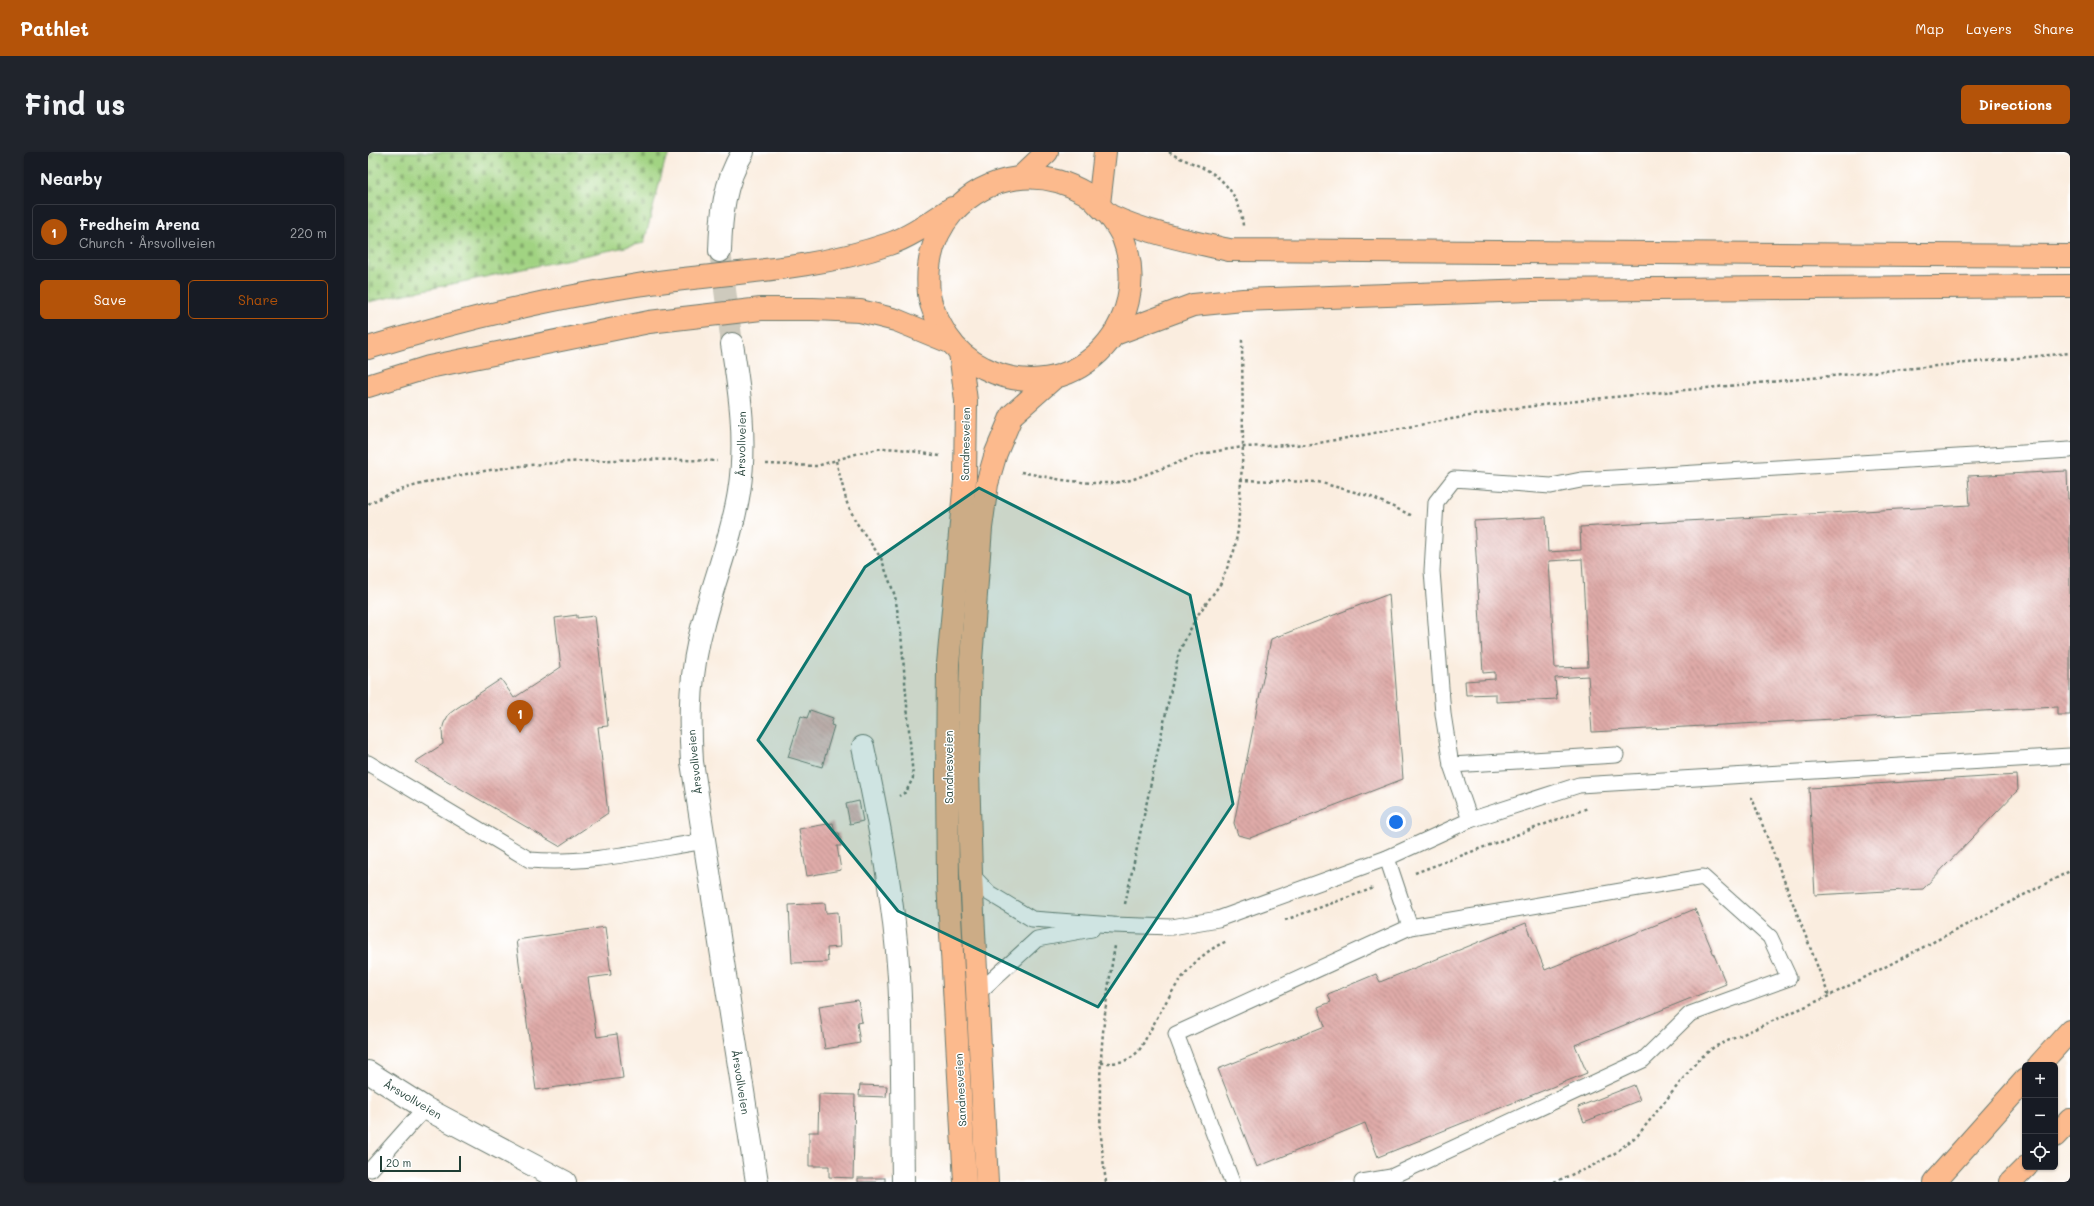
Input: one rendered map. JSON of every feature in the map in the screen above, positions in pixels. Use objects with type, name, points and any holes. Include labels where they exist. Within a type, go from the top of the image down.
[{"type":"main road","points":[[1021,177],[1047,152]]},
{"type":"main road","points":[[1104,209],[1105,152]]},
{"type":"main road","points":[[368,348],[506,311],[637,285],[850,256],[890,244],[910,234],[985,187],[1004,180],[1021,177],[1041,178],[1061,182],[1086,193],[1104,209],[1123,237],[1130,261],[1131,280],[1126,311],[1115,334],[1103,349],[1089,361],[1073,371],[1055,377],[1034,380],[1014,379],[994,374],[976,365],[956,348],[937,321],[929,296],[928,270],[937,238],[946,221],[964,201]]},
{"type":"main road","points":[[1104,209],[1168,236],[1229,250],[2070,256]]},
{"type":"main road","points":[[1115,334],[1194,305],[1251,300],[1530,290],[2070,286]]},
{"type":"main road","points":[[368,386],[429,367],[642,324],[761,309],[813,309],[860,312],[896,320],[956,348]]},
{"type":"main road","name":"Sandnesveien","points":[[956,348],[966,401],[965,480],[948,664],[948,882],[965,1182]]},
{"type":"main road","name":"Sandnesveien","points":[[987,1182],[970,874],[968,770],[971,660],[981,528],[987,484],[996,453],[1012,415],[1055,377]]},
{"type":"main road","points":[[2042,1062],[2070,1031]]},
{"type":"main road","points":[[1934,1182],[2022,1083]]},
{"type":"main road","points":[[2057,1134],[2070,1120]]},
{"type":"main road","points":[[2012,1182],[2023,1170]]},
{"type":"street","points":[[720,251],[722,209],[728,183],[743,152]]},
{"type":"street","name":"Årsvollveien","points":[[732,344],[740,394],[743,462],[739,493],[728,540],[702,624],[690,695],[692,762],[757,1182]]},
{"type":"street","points":[[863,747],[879,819],[898,961],[903,1182]]},
{"type":"street","name":"Årsvollveien","points":[[368,1072],[425,1108],[565,1182]]},
{"type":"lane","points":[[1470,820],[1451,765],[1443,714],[1432,571],[1436,502],[1454,479],[1551,486],[1581,480],[2070,450]]},
{"type":"lane","points":[[1451,765],[1616,755]]},
{"type":"lane","points":[[970,874],[989,893],[1032,919],[1113,925],[1172,927],[1203,923],[1251,907],[1386,858],[1470,820],[1579,785],[2070,756]]},
{"type":"lane","points":[[368,763],[530,860],[552,862],[586,860],[705,840]]},
{"type":"lane","points":[[1386,858],[1410,927]]},
{"type":"lane","points":[[1232,1182],[1176,1034],[1410,927],[1703,877],[1770,937],[1789,978],[1690,1014],[1643,1060],[1391,1177],[1362,1182]]},
{"type":"lane","points":[[977,994],[1037,939],[1113,925]]},
{"type":"lane","points":[[371,1169],[425,1108]]},
{"type":"path","points":[[1169,152],[1205,168],[1228,186],[1242,214],[1242,226]]},
{"type":"path","points":[[1125,906],[1174,669],[1179,652],[1188,632],[1221,583],[1229,568],[1234,551],[1238,530],[1243,446],[1242,339]]},
{"type":"path","points":[[1021,472],[1062,480],[1091,483],[1113,483],[1149,475],[1198,455],[1243,446],[1313,444],[1446,419],[1603,398],[2070,353]]},
{"type":"path","points":[[368,504],[391,493],[419,484],[506,468],[555,463],[644,458],[816,466],[859,453],[883,448],[900,449],[946,458]]},
{"type":"path","points":[[836,461],[847,503],[856,522],[881,558],[895,596],[900,633],[913,778]]},
{"type":"path","points":[[1240,480],[1318,482],[1369,496],[1413,515],[1413,523]]},
{"type":"path","points":[[1554,1182],[1590,1167],[1615,1152],[1638,1135],[1698,1060],[1714,1047],[1828,996],[2070,871]]},
{"type":"path","points":[[1106,1182],[1100,1118],[1101,1048],[1105,1002],[1115,946]]},
{"type":"highlighted area","points":[[979,488],[1190,595],[1233,804],[1098,1007],[898,911],[758,740],[865,567]]},
{"type":"green space","points":[[368,152],[672,152],[665,161],[644,243],[368,302]]},
{"type":"building","points":[[2067,471],[2068,499],[2070,499],[2070,715],[2057,715],[2057,707],[1592,732],[1588,676],[1555,678],[1557,699],[1496,702],[1496,694],[1466,695],[1465,681],[1495,679],[1495,672],[1483,673],[1474,521],[1546,517],[1548,552],[1581,550],[1580,527],[1970,505],[1968,476]],"holes":[[[1582,559],[1588,667],[1555,668],[1549,561]]]},
{"type":"building","points":[[1389,594],[1403,779],[1250,838],[1238,835],[1234,823],[1271,639]]},
{"type":"building","points":[[577,615],[577,618],[595,616],[608,726],[598,727],[608,813],[559,846],[415,762],[443,744],[442,730],[449,714],[501,679],[514,698],[561,667],[555,618]]},
{"type":"building","points":[[810,710],[833,718],[831,725],[834,726],[822,767],[788,757],[801,716],[807,718]]},
{"type":"building","points":[[2017,775],[2018,790],[1923,889],[1815,895],[1809,788]]},
{"type":"building","points":[[859,801],[863,821],[850,824],[846,804]]},
{"type":"building","points":[[833,823],[835,833],[839,833],[841,846],[837,846],[841,870],[807,876],[799,829]]},
{"type":"building","points":[[825,903],[826,913],[838,912],[840,947],[827,948],[828,962],[792,963],[789,905]]},
{"type":"building","points":[[1695,909],[1726,984],[1575,1045],[1587,1073],[1378,1157],[1365,1123],[1257,1167],[1218,1069],[1325,1026],[1318,1007],[1331,1002],[1328,994],[1376,974],[1380,982],[1526,923],[1545,970]]},
{"type":"building","points":[[605,927],[611,975],[588,978],[597,1037],[617,1034],[623,1078],[536,1090],[516,940]]},
{"type":"building","points":[[858,1000],[862,1022],[857,1023],[860,1043],[825,1049],[819,1006]]},
{"type":"building","points":[[860,1085],[887,1086],[886,1097],[859,1096]]},
{"type":"building","points":[[1634,1085],[1640,1100],[1584,1122],[1578,1107]]},
{"type":"building","points":[[819,1094],[855,1095],[853,1178],[829,1177],[829,1166],[809,1166],[809,1132],[818,1132]]},
{"type":"building","points":[[858,1178],[885,1178],[885,1182],[858,1182]]},
{"type":"tunnel","points":[[720,251],[732,344]]},
{"type":"place","name":"Fredheim Arena","points":[[520,733]]}]
